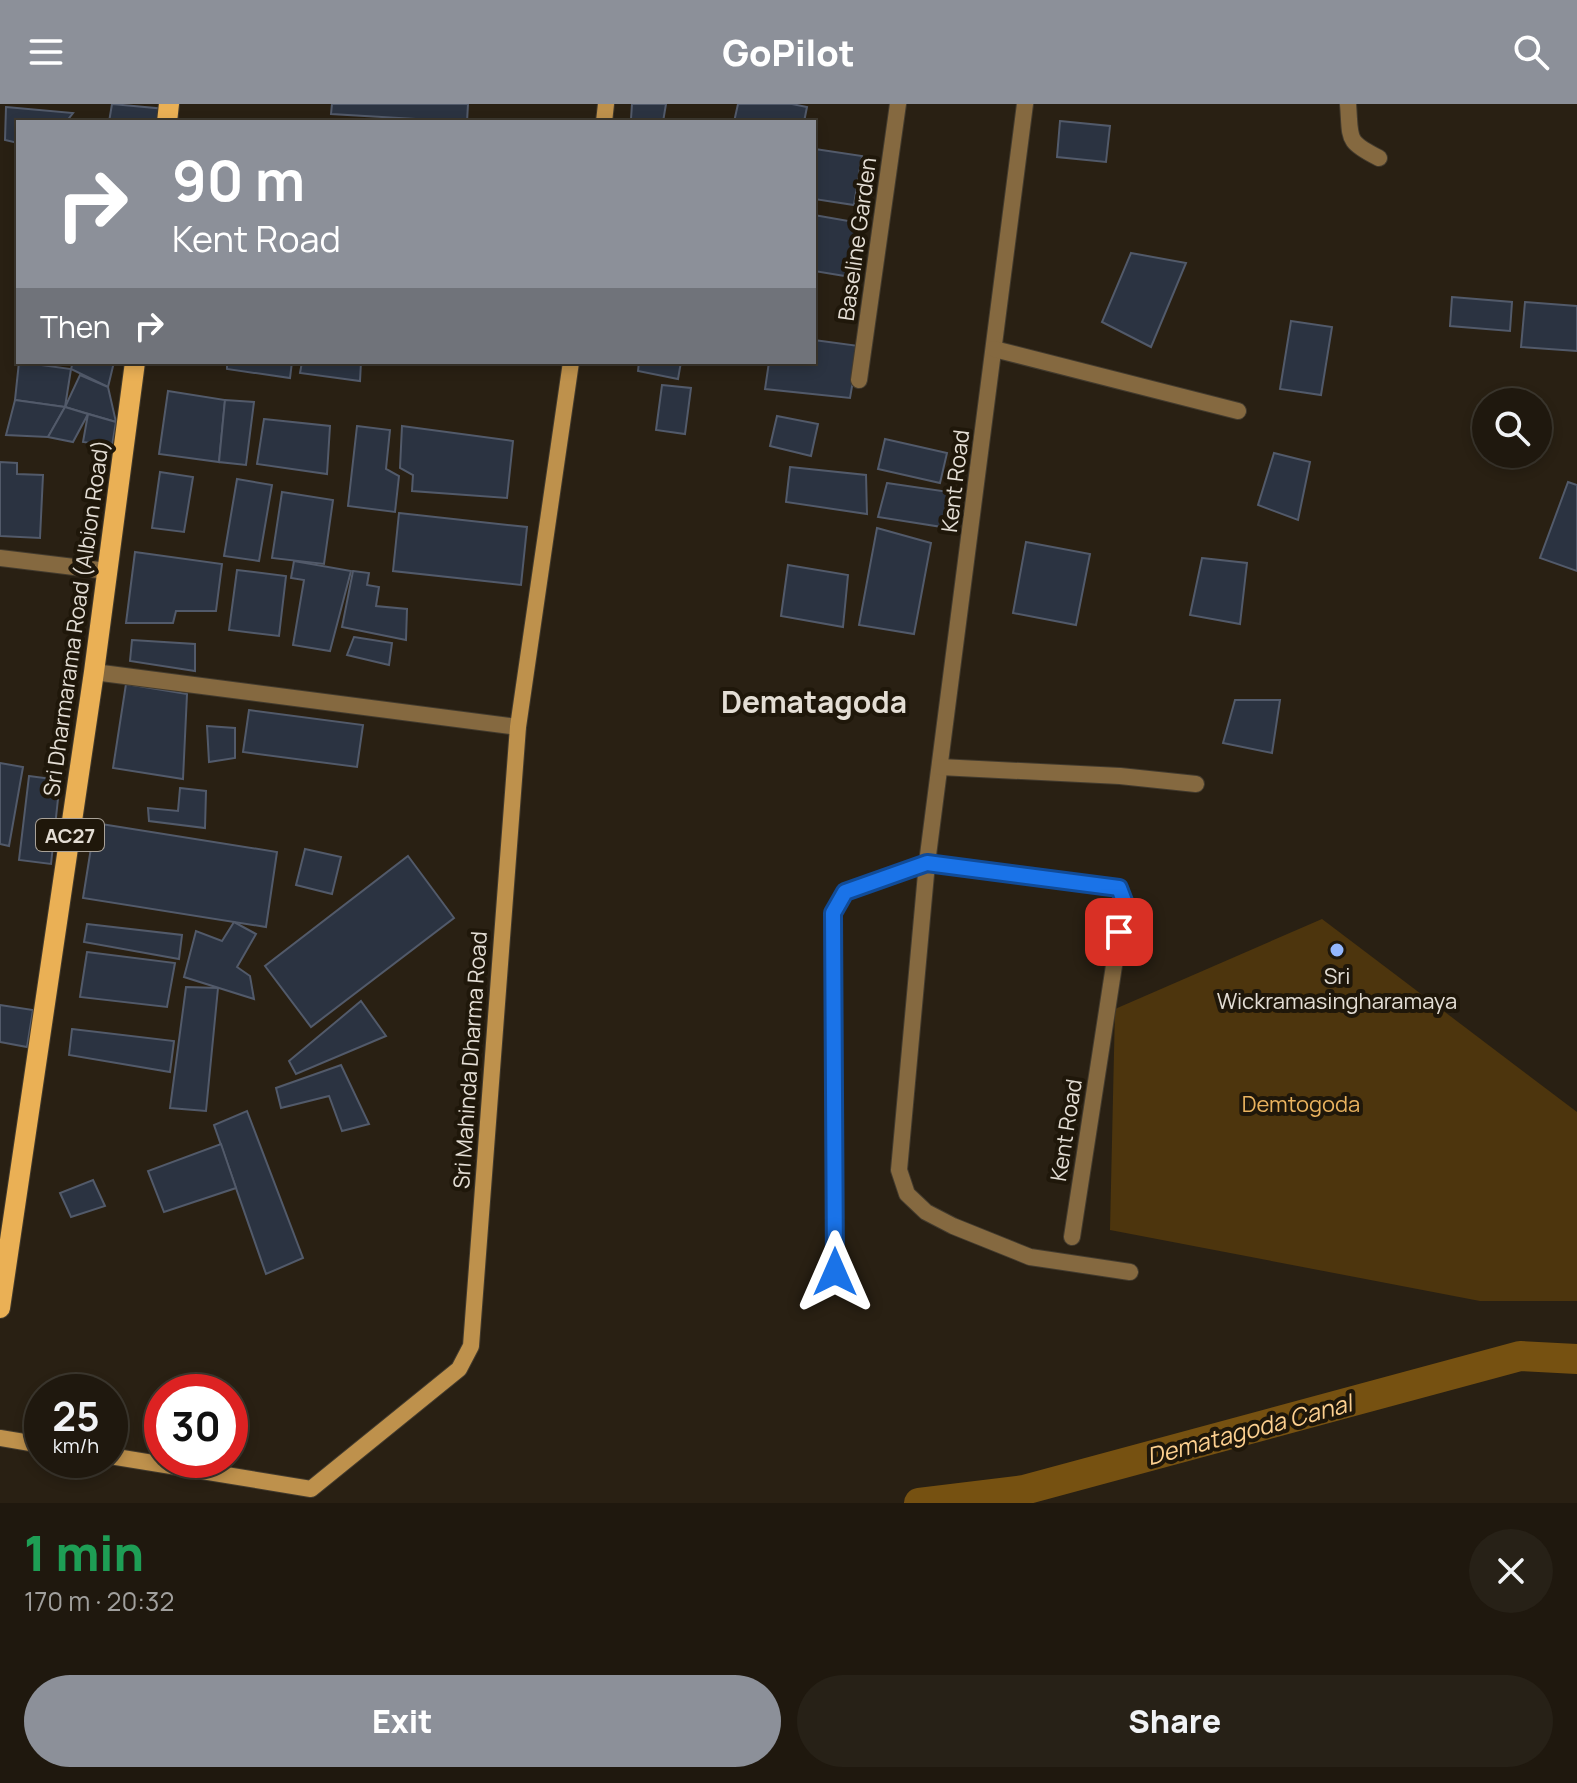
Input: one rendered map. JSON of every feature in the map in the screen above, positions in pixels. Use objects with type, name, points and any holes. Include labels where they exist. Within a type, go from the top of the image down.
[{"type":"main road","name":"Sri Dharmarama Road (Albion Road)","points":[[0,1308],[94,672],[135,364]]},
{"type":"street","name":"Baseline Garden","points":[[859,380],[898,104]]},
{"type":"street","name":"Kent Road","points":[[927,863],[1025,104]]},
{"type":"street","points":[[1348,104],[1351,140],[1356,147],[1379,158]]},
{"type":"street","points":[[994,349],[1238,411]]},
{"type":"street","name":"Sri Mahinda Dharma Road","points":[[128,1460],[310,1496],[459,1369],[471,1346],[518,727],[571,364]]},
{"type":"street","points":[[0,558],[107,571]]},
{"type":"street","points":[[94,672],[518,727]]},
{"type":"street","points":[[940,767],[1120,776],[1196,784]]},
{"type":"street","name":"Kent Road","points":[[835,1272],[833,913],[845,892],[927,863],[1119,888],[1124,901],[1072,1237]]},
{"type":"street","points":[[927,863],[899,1170],[907,1194],[926,1212],[953,1226],[1030,1257],[1130,1272]]},
{"type":"street","points":[[0,1438],[24,1442]]},
{"type":"green space","name":"Demtogoda","points":[[1322,919],[1577,1112],[1577,1301],[1480,1301],[1110,1230],[1115,1009]]},
{"type":"building","points":[[112,104],[166,109],[164,120],[109,120]]},
{"type":"building","points":[[332,104],[468,104],[467,120],[331,114]]},
{"type":"building","points":[[632,104],[666,104],[663,120],[631,119]]},
{"type":"building","points":[[738,104],[807,107],[804,120],[734,120]]},
{"type":"building","points":[[6,107],[73,113],[68,120],[16,120],[16,143],[5,140]]},
{"type":"building","points":[[1060,121],[1110,126],[1106,162],[1057,157]]},
{"type":"building","points":[[816,149],[862,156],[854,205],[816,199]]},
{"type":"building","points":[[816,215],[860,223],[851,277],[816,271]]},
{"type":"building","points":[[1131,253],[1186,263],[1151,347],[1102,322]]},
{"type":"building","points":[[1452,297],[1512,302],[1510,331],[1450,326]]},
{"type":"building","points":[[1525,302],[1577,306],[1577,351],[1521,347]]},
{"type":"building","points":[[1291,321],[1332,327],[1321,395],[1280,389]]},
{"type":"building","points":[[816,340],[859,346],[850,398],[765,389],[769,364],[816,364]]},
{"type":"building","points":[[19,364],[71,369],[65,407],[15,400]]},
{"type":"building","points":[[72,364],[114,364],[108,387],[71,369]]},
{"type":"building","points":[[227,364],[292,364],[290,378],[227,369]]},
{"type":"building","points":[[302,364],[361,364],[360,381],[300,373]]},
{"type":"building","points":[[639,364],[681,364],[678,379],[638,371]]},
{"type":"building","points":[[80,375],[108,387],[116,422],[65,407]]},
{"type":"building","points":[[662,385],[691,388],[685,434],[656,430]]},
{"type":"building","points":[[168,391],[225,400],[219,462],[159,454]]},
{"type":"building","points":[[15,400],[65,407],[48,437],[6,435]]},
{"type":"building","points":[[225,400],[254,402],[246,465],[219,462]]},
{"type":"building","points":[[65,407],[88,414],[73,442],[48,437]]},
{"type":"building","points":[[88,414],[116,422],[112,446],[83,442]]},
{"type":"building","points":[[777,416],[818,424],[811,456],[770,446]]},
{"type":"building","points":[[264,419],[330,426],[327,474],[257,464]]},
{"type":"building","points":[[357,426],[390,430],[386,469],[399,476],[395,512],[348,506]]},
{"type":"building","points":[[402,426],[513,441],[507,498],[412,491],[413,475],[400,468]]},
{"type":"building","points":[[885,439],[947,453],[940,483],[878,469]]},
{"type":"building","points":[[1274,453],[1310,462],[1298,520],[1258,505]]},
{"type":"building","points":[[0,462],[17,463],[17,474],[43,475],[40,538],[0,536]]},
{"type":"building","points":[[790,467],[866,475],[867,514],[786,502]]},
{"type":"building","points":[[160,472],[193,477],[184,532],[152,528]]},
{"type":"building","points":[[237,479],[272,485],[259,561],[224,556]]},
{"type":"building","points":[[1568,482],[1577,485],[1577,571],[1540,558]]},
{"type":"building","points":[[887,483],[949,492],[942,527],[878,517]]},
{"type":"building","points":[[282,492],[333,500],[324,564],[272,558]]},
{"type":"building","points":[[399,513],[527,527],[521,585],[393,571]]},
{"type":"building","points":[[877,528],[931,543],[914,634],[859,625]]},
{"type":"building","points":[[1026,542],[1090,554],[1076,625],[1013,613]]},
{"type":"building","points":[[135,552],[222,564],[216,611],[176,611],[173,623],[126,623]]},
{"type":"building","points":[[1202,558],[1247,563],[1240,624],[1190,615]]},
{"type":"building","points":[[294,561],[351,571],[330,651],[293,645],[304,580],[291,578]]},
{"type":"building","points":[[788,565],[848,575],[843,627],[781,616]]},
{"type":"building","points":[[237,570],[286,576],[279,636],[229,630]]},
{"type":"building","points":[[353,571],[369,573],[367,585],[379,587],[376,606],[407,609],[406,640],[342,627]]},
{"type":"building","points":[[354,637],[392,643],[389,665],[347,655]]},
{"type":"building","points":[[132,640],[195,644],[195,671],[130,661]]},
{"type":"building","points":[[126,684],[187,694],[183,779],[113,768]]},
{"type":"building","points":[[1235,700],[1280,700],[1272,753],[1223,743]]},
{"type":"building","points":[[249,710],[363,725],[357,767],[243,752]]},
{"type":"building","points":[[207,726],[235,728],[235,758],[209,762]]},
{"type":"building","points":[[0,763],[23,767],[9,846],[0,844]]},
{"type":"building","points":[[29,776],[60,780],[51,864],[19,860]]},
{"type":"building","points":[[180,788],[206,791],[205,828],[149,821],[148,808],[178,811]]},
{"type":"building","points":[[95,823],[277,852],[266,927],[83,898]]},
{"type":"building","points":[[305,849],[341,857],[332,894],[296,885]]},
{"type":"building","points":[[408,856],[454,918],[311,1027],[265,966]]},
{"type":"building","points":[[234,922],[256,934],[237,967],[250,976],[254,999],[184,977],[196,931],[222,941]]},
{"type":"building","points":[[87,924],[182,935],[179,959],[84,942]]},
{"type":"building","points":[[87,952],[175,963],[167,1007],[80,997]]},
{"type":"building","points":[[186,987],[218,988],[206,1111],[170,1108]]},
{"type":"building","points":[[361,1001],[386,1036],[296,1074],[289,1061]]},
{"type":"building","points":[[0,1005],[33,1010],[27,1047],[0,1042]]},
{"type":"building","points":[[72,1029],[174,1041],[170,1072],[69,1055]]},
{"type":"building","points":[[341,1065],[369,1124],[342,1131],[329,1096],[281,1108],[276,1088]]},
{"type":"building","points":[[247,1111],[303,1258],[266,1274],[214,1125]]},
{"type":"building","points":[[221,1144],[236,1188],[164,1212],[148,1171]]},
{"type":"building","points":[[93,1180],[105,1206],[71,1217],[60,1193]]},
{"type":"waterway","name":"Dematagoda Canal","points":[[919,1503],[1024,1490],[1520,1356],[1577,1359]]},
{"type":"place","name":"Sri Wickramasingharamaya","points":[[1337,950]]},
{"type":"district","name":"Dematagoda","points":[[814,701]]},
{"type":"route","points":[[835,1272],[833,913],[845,892],[927,863],[1119,888],[1124,901],[1119,932]]}]
